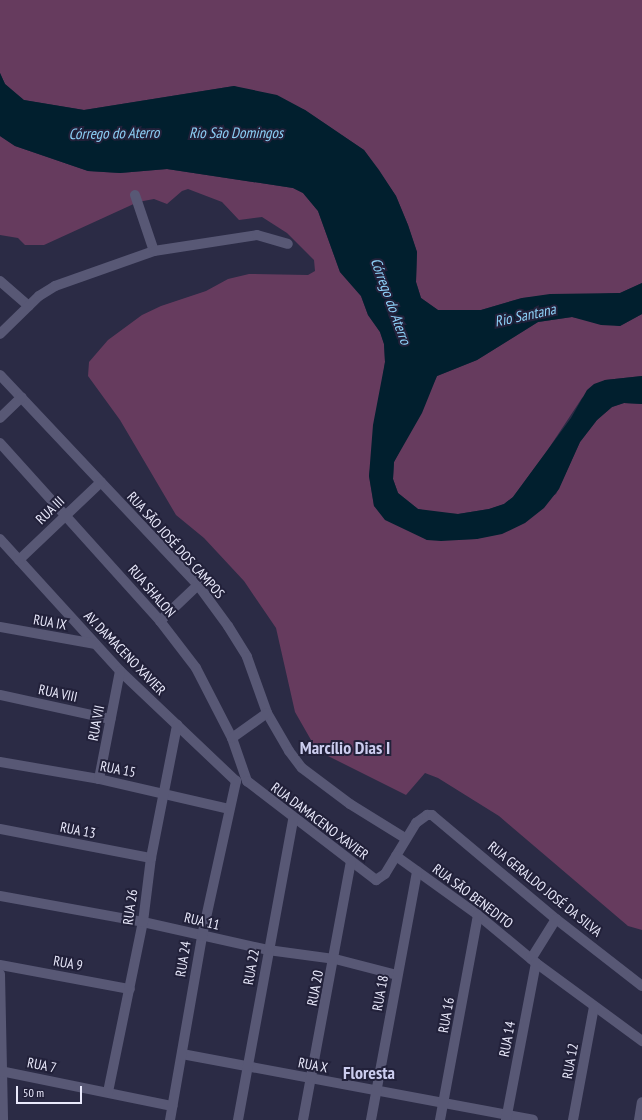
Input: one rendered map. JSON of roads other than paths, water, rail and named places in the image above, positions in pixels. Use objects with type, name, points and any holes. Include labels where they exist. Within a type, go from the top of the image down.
[{"type":"street","points":[[134,195],[154,250]]},
{"type":"street","points":[[0,334],[29,306],[55,286],[154,250],[257,235],[288,244]]},
{"type":"street","points":[[0,281],[29,306]]},
{"type":"street","name":"RUA SÃO JOSÉ DOS CAMPOS","points":[[0,375],[198,585],[228,626],[247,657],[267,713],[289,751],[302,768],[350,804],[405,838]]},
{"type":"street","points":[[0,418],[22,397]]},
{"type":"street","name":"RUA SHALON","points":[[0,443],[66,514],[160,621],[196,668],[232,738],[247,781]]},
{"type":"street","name":"RUA III","points":[[20,560],[66,514],[101,482]]},
{"type":"street","name":"AV. DAMACENO XAVIER","points":[[0,539],[120,671],[236,781]]},
{"type":"street","points":[[160,621],[198,585]]},
{"type":"street","name":"RUA IX","points":[[0,627],[95,644]]},
{"type":"street","name":"RUA VII","points":[[99,780],[120,671]]},
{"type":"street","name":"RUA VIII","points":[[0,695],[110,719]]},
{"type":"street","points":[[232,738],[267,713]]},
{"type":"street","name":"RUA 26","points":[[108,1092],[143,922],[151,858],[177,725]]},
{"type":"street","name":"RUA 15","points":[[0,762],[164,793],[229,809]]},
{"type":"street","points":[[236,781],[247,781]]},
{"type":"street","name":"RUA 24","points":[[170,1120],[202,936],[236,781]]},
{"type":"street","name":"RUA DAMACENO XAVIER","points":[[247,781],[293,819],[371,878],[378,879],[396,856]]},
{"type":"street","name":"RUA GERALDO JOSÉ DA SILVA","points":[[405,838],[416,823],[430,815],[556,919],[642,986]]},
{"type":"street","name":"RUA 22","points":[[238,1120],[293,819]]},
{"type":"street","name":"RUA 13","points":[[0,829],[151,858]]},
{"type":"street","points":[[396,856],[405,838]]},
{"type":"street","name":"RUA SÃO BENEDITO","points":[[396,856],[478,915],[534,961],[594,1007],[642,1041]]},
{"type":"street","name":"RUA 20","points":[[304,1120],[335,959],[351,862]]},
{"type":"street","name":"RUA 18","points":[[371,1120],[417,871]]},
{"type":"street","name":"RUA 11","points":[[0,896],[143,922],[268,950],[335,959],[397,975]]},
{"type":"street","name":"RUA 16","points":[[440,1120],[478,915]]},
{"type":"street","points":[[534,961],[556,919]]},
{"type":"street","name":"RUA 14","points":[[507,1117],[534,961]]},
{"type":"street","name":"RUA 9","points":[[0,965],[130,989]]},
{"type":"street","points":[[0,974],[3,1120]]},
{"type":"street","name":"RUA 12","points":[[573,1120],[594,1007]]},
{"type":"street","name":"RUA X","points":[[182,1054],[248,1066],[311,1080],[444,1101],[507,1117],[533,1120]]},
{"type":"street","name":"RUA 7","points":[[1,1071],[172,1106]]},
{"type":"street","points":[[639,1120],[642,1102]]},
{"type":"water","name":"Rio São Domingos","points":[[0,73],[5,84],[24,100],[84,110],[234,86],[277,95],[305,110],[364,150],[379,170],[396,196],[417,252],[416,282],[421,298],[438,310],[481,310],[522,298],[550,294],[620,293],[642,283],[642,314],[620,326],[601,325],[572,317],[538,322],[477,360],[437,376],[422,413],[394,462],[393,479],[398,493],[418,509],[458,514],[489,509],[504,504],[513,497],[571,418],[587,390],[594,384],[605,380],[642,376],[642,404],[624,403],[612,407],[597,420],[580,442],[559,489],[544,508],[525,523],[502,534],[477,539],[441,541],[427,540],[385,520],[374,506],[369,476],[373,425],[385,362],[384,344],[380,332],[368,315],[361,296],[340,272],[318,211],[303,193],[293,188],[167,169],[120,173],[88,171],[15,146],[0,136]]},
{"type":"district","name":"Marcílio Dias I","points":[[345,748]]},
{"type":"district","name":"Floresta","points":[[369,1073]]},
{"type":"water label","name":"Córrego do Aterro","points":[[114,133]]},
{"type":"water label","name":"Córrego do Aterro","points":[[391,301]]},
{"type":"water label","name":"Rio Santana","points":[[525,315]]}]
